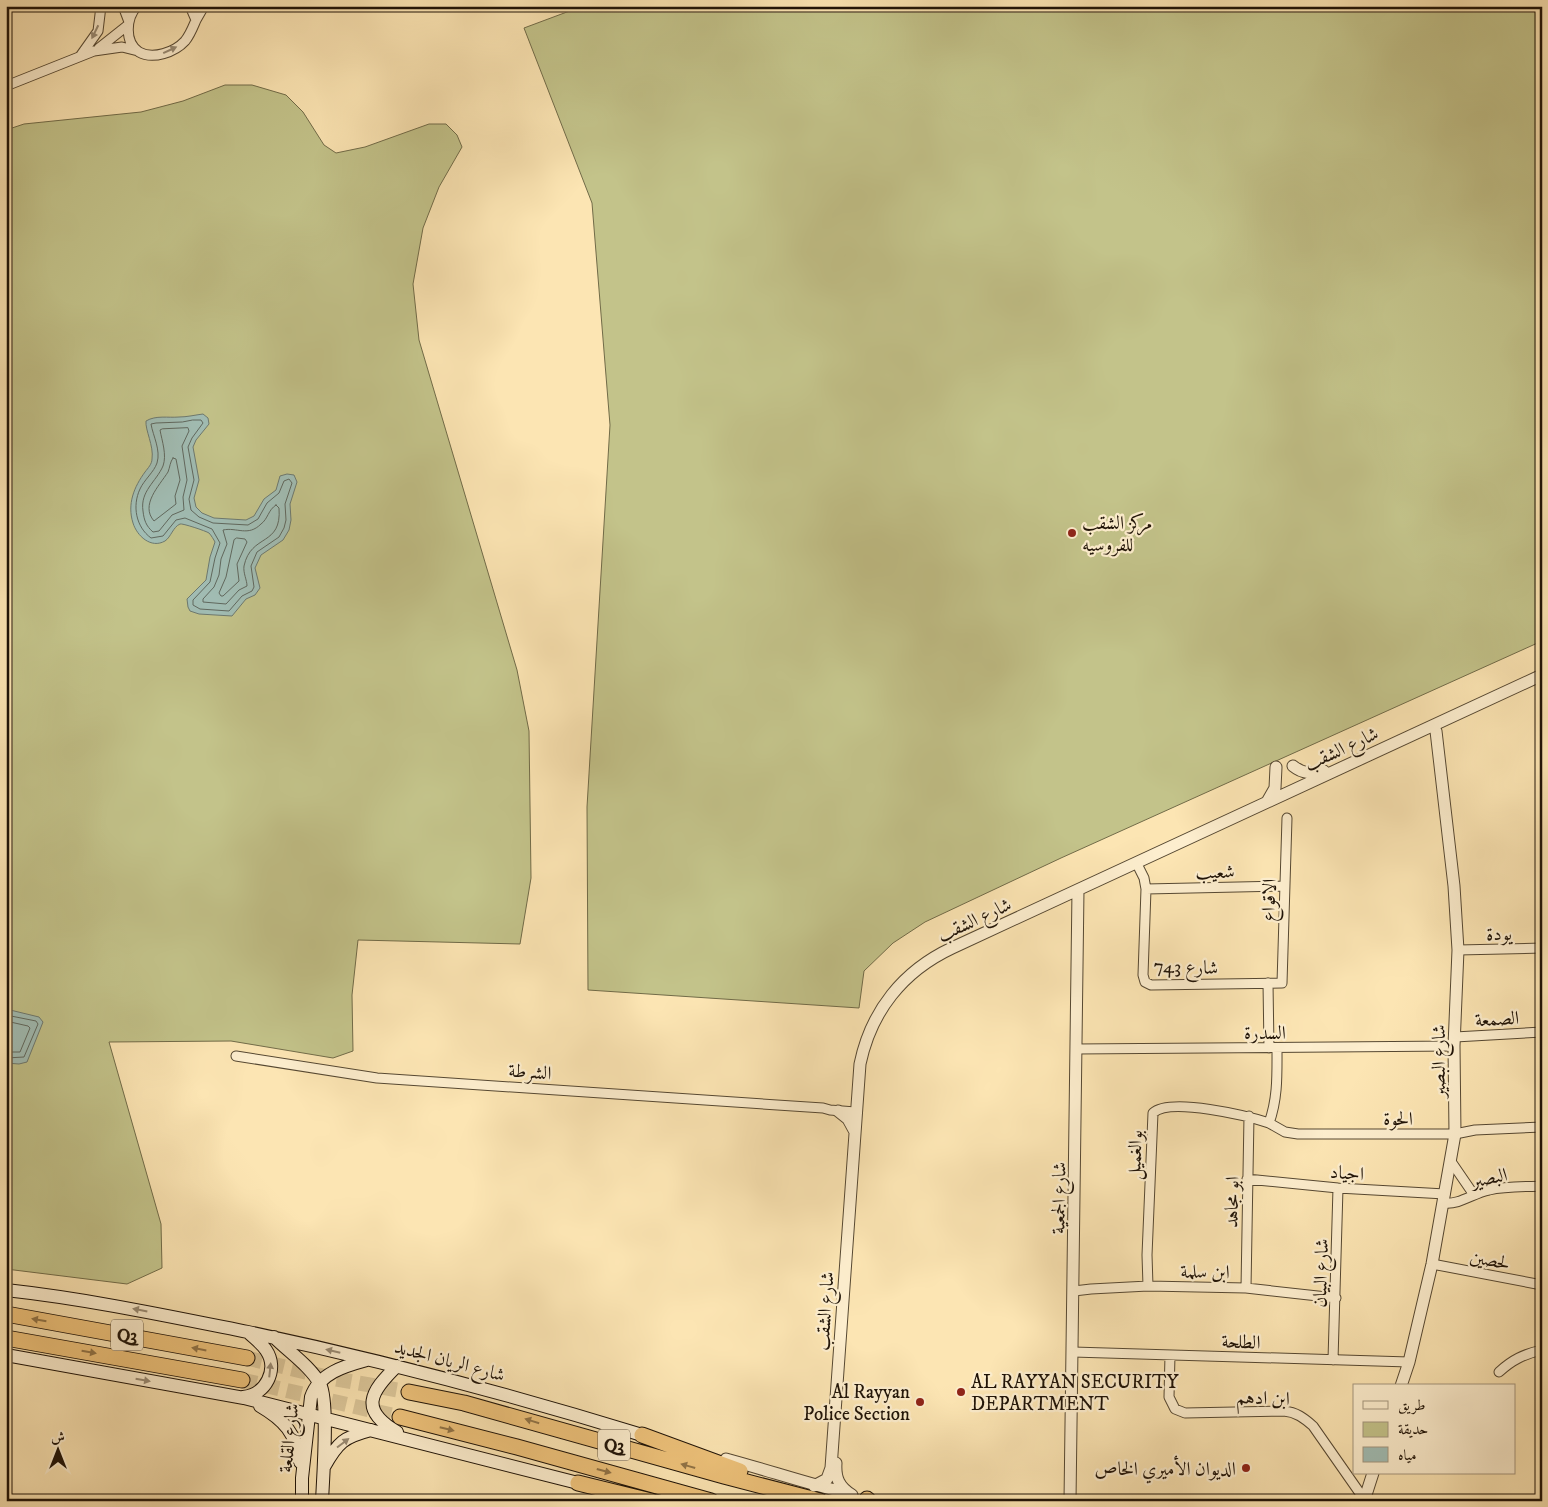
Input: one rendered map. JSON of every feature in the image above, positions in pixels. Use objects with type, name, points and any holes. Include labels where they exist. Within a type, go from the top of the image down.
[{"type":"highway","name":"Q3","points":[[6,1314],[247,1358]]},
{"type":"highway","name":"Q3","points":[[6,1338],[242,1380]]},
{"type":"highway","name":"شارع الريان الجديد","points":[[409,1392],[464,1403],[820,1501]]},
{"type":"highway","name":"Q3","points":[[400,1418],[517,1447],[711,1501]]},
{"type":"highway","points":[[642,1435],[827,1501]]},
{"type":"highway","points":[[578,1482],[652,1501]]},
{"type":"main road","name":"شارع الريان الجديد","points":[[6,1290],[116,1305],[274,1337],[397,1366],[559,1410],[642,1435]]},
{"type":"main road","points":[[241,1397],[257,1393],[269,1378],[271,1369],[270,1359],[266,1350],[248,1332]]},
{"type":"main road","name":"شارع القلعة","points":[[274,1337],[319,1382],[323,1390],[322,1501]]},
{"type":"main road","points":[[6,1356],[241,1397],[578,1482]]},
{"type":"main road","name":"شارع القلعة","points":[[302,1501],[302,1478],[311,1397],[319,1382],[337,1370],[370,1359]]},
{"type":"main road","points":[[397,1366],[378,1386],[373,1398],[372,1410],[376,1417],[384,1424],[412,1440]]},
{"type":"main road","points":[[241,1397],[270,1412],[282,1421],[293,1435],[299,1452],[302,1478]]},
{"type":"main road","points":[[323,1469],[340,1443],[358,1434],[373,1430]]},
{"type":"street","points":[[81,55],[98,31],[101,6]]},
{"type":"street","points":[[123,6],[130,39],[138,52]]},
{"type":"street","points":[[94,51],[128,23],[137,6]]},
{"type":"street","points":[[190,6],[196,20]]},
{"type":"street","points":[[6,86],[94,51],[122,47],[152,55],[165,53],[177,48],[184,42],[204,6]]},
{"type":"street","name":"شارع الشقب","points":[[852,1201],[857,1091],[860,1064],[869,1033],[883,1004],[901,983],[922,964],[942,953],[1078,893],[1267,802],[1542,675]]},
{"type":"street","name":"شارع الشقب","points":[[1078,893],[1139,868],[1542,683]]},
{"type":"street","name":"شارع البصير","points":[[1402,1384],[1409,1362],[1432,1264],[1455,1134],[1455,1041],[1458,950],[1454,886],[1436,732]]},
{"type":"street","points":[[1293,766],[1304,772],[1316,773],[1328,770],[1358,756],[1375,752]]},
{"type":"street","points":[[1267,802],[1275,788],[1276,767]]},
{"type":"street","name":"الاقواع","points":[[1282,983],[1287,818]]},
{"type":"street","name":"شارع 743","points":[[1139,868],[1144,878],[1146,889],[1143,975],[1145,982],[1151,985],[1282,983]]},
{"type":"street","name":"شعيب","points":[[1146,889],[1285,886]]},
{"type":"street","name":"شارع الجمعية","points":[[1070,1501],[1078,893]]},
{"type":"street","name":"شارع الشقب","points":[[814,1486],[823,1482],[830,1472],[864,1070],[873,1035],[888,1007],[909,982],[934,962],[1034,913]]},
{"type":"street","name":"يودة","points":[[1458,950],[1542,948]]},
{"type":"street","points":[[1268,983],[1277,1093],[1270,1123]]},
{"type":"street","name":"الصمعة","points":[[1455,1041],[1542,1032]]},
{"type":"street","name":"السدرة","points":[[1076,1049],[1273,1048],[1455,1041]]},
{"type":"street","name":"الشرطة","points":[[236,1056],[377,1078],[856,1109]]},
{"type":"street","points":[[854,1130],[848,1118],[838,1108],[847,1102],[857,1091]]},
{"type":"street","name":"بوالغميل","points":[[1148,1286],[1147,1255],[1153,1113],[1156,1110],[1178,1107],[1203,1108],[1249,1116],[1270,1123]]},
{"type":"street","name":"ابو مجاهد","points":[[1246,1288],[1249,1116]]},
{"type":"street","name":"الحوة","points":[[1270,1123],[1285,1132],[1298,1134],[1455,1134],[1475,1130],[1542,1127]]},
{"type":"street","points":[[1450,1160],[1474,1195]]},
{"type":"street","name":"اجياد","points":[[1247,1179],[1444,1199]]},
{"type":"street","name":"البصير","points":[[1444,1199],[1459,1202],[1488,1190],[1542,1186]]},
{"type":"street","name":"شارع البيان","points":[[1333,1360],[1338,1188]]},
{"type":"street","name":"لحصين","points":[[1432,1264],[1542,1285]]},
{"type":"street","name":"ابن سلمة","points":[[1074,1291],[1148,1286],[1246,1288],[1336,1298]]},
{"type":"street","points":[[1499,1372],[1511,1361],[1525,1354],[1542,1350]]},
{"type":"street","name":"الطلحة","points":[[1073,1352],[1409,1362]]},
{"type":"street","name":"ابن ادهم","points":[[1170,1355],[1169,1397],[1175,1409],[1185,1413],[1284,1411],[1303,1417],[1314,1426],[1364,1500]]},
{"type":"street","name":"شارع الشقب","points":[[840,1365],[835,1469],[840,1485],[852,1495]]},
{"type":"street","name":"شارع الريان الجديد","points":[[642,1435],[774,1472],[814,1486],[871,1500]]},
{"type":"street","points":[[1364,1500],[1373,1474]]},
{"type":"street","points":[[578,1482],[624,1501]]},
{"type":"green space","name":"مركز الشقب للفروسيه","points":[[583,6],[1542,6],[1542,641],[1061,858],[925,922],[893,943],[864,971],[859,1008],[588,990],[587,807],[610,425],[592,203],[524,28]]},
{"type":"green space","points":[[225,85],[252,85],[286,95],[303,112],[324,145],[336,153],[365,147],[429,124],[446,124],[457,135],[462,147],[439,187],[423,228],[413,284],[419,340],[517,670],[529,731],[531,878],[520,944],[358,940],[352,995],[353,1051],[333,1058],[231,1041],[109,1042],[161,1224],[162,1268],[127,1284],[6,1269],[6,130],[24,124],[141,112],[183,101]]},
{"type":"water","points":[[203,414],[208,418],[209,424],[196,440],[193,447],[199,480],[194,498],[196,507],[202,513],[214,518],[246,520],[254,516],[264,499],[276,490],[280,476],[294,475],[297,482],[290,504],[291,520],[289,530],[283,540],[261,555],[255,568],[260,588],[255,595],[246,599],[232,616],[199,614],[190,611],[188,607],[187,599],[206,580],[215,542],[209,533],[180,524],[165,541],[160,543],[150,542],[141,537],[135,528],[131,516],[131,502],[135,490],[152,461],[152,449],[146,421],[158,417],[182,417]]},
{"type":"water","points":[[6,1009],[39,1017],[43,1022],[27,1062],[19,1064],[6,1063]]},
{"type":"tunnel","points":[[247,1358],[331,1378],[409,1392]]},
{"type":"tunnel","points":[[242,1380],[400,1417]]},
{"type":"place","name":"مركز الشقب للفروسيه","points":[[1072,533]]},
{"type":"place","name":"AL RAYYAN SECURITY DEPARTMENT","points":[[961,1392]]},
{"type":"place","name":"Al Rayyan Police Section","points":[[920,1402]]},
{"type":"place","name":"الديوان الأميري الخاص","points":[[1246,1468]]}]
